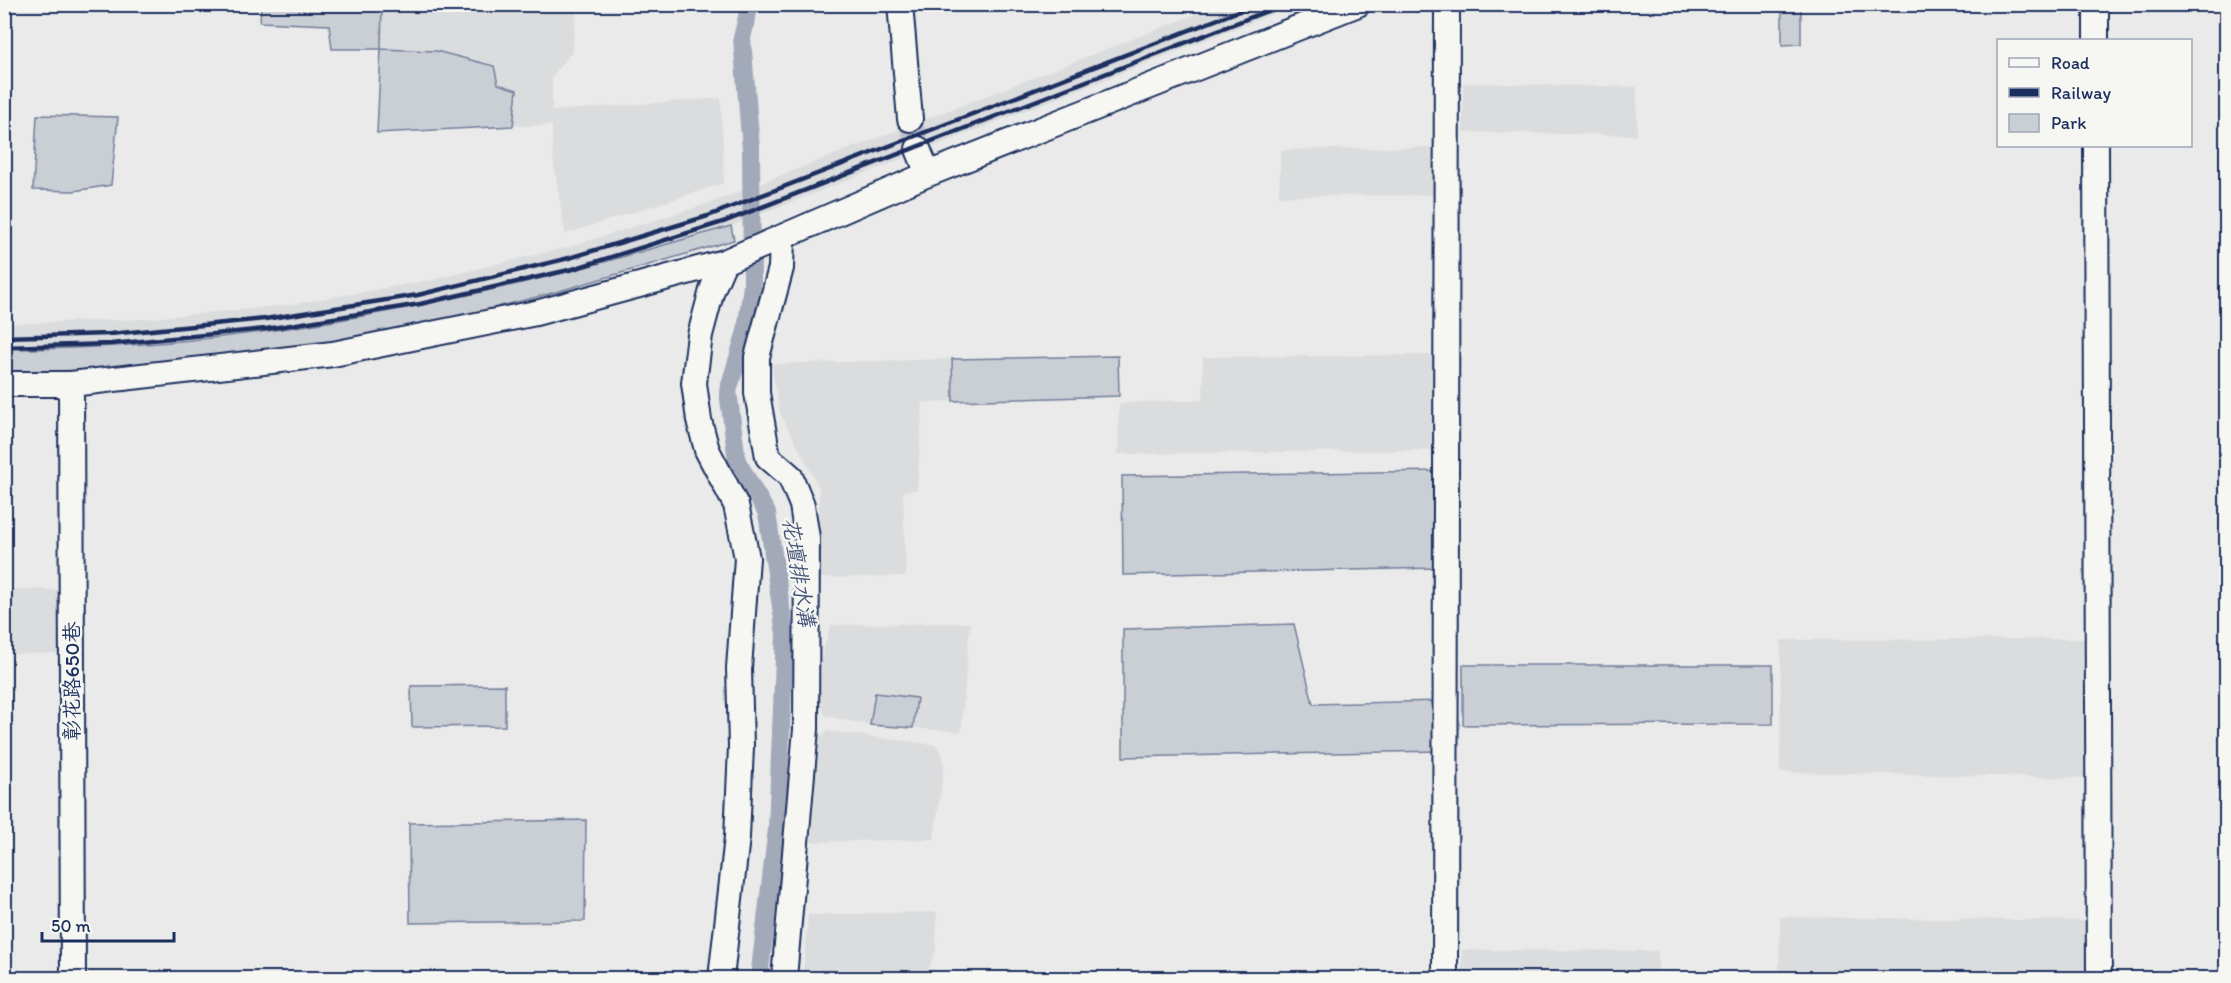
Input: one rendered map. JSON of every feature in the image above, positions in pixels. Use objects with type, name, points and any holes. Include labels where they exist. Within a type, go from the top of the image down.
[{"type":"street","points":[[900,4],[910,119]]},
{"type":"street","points":[[4,384],[71,384],[333,354],[536,312],[727,261],[928,174],[1358,4]]},
{"type":"street","points":[[1445,978],[1447,4]]},
{"type":"street","points":[[2096,4],[2096,39]]},
{"type":"street","points":[[2096,147],[2099,978]]},
{"type":"street","points":[[918,149],[928,174]]},
{"type":"street","points":[[776,241],[781,268],[757,357],[757,393],[768,456],[790,476],[802,505],[807,538],[806,729],[784,978]]},
{"type":"street","points":[[721,978],[737,837],[741,747],[739,668],[747,558],[736,504],[707,450],[699,420],[694,383],[700,335],[712,290],[727,261]]},
{"type":"street","name":"彰花路650巷","points":[[71,384],[73,978]]},
{"type":"shaded area","points":[[382,5],[577,5],[572,52],[552,76],[552,111],[721,98],[724,183],[565,234],[553,157],[552,125],[513,126],[517,90],[381,49]]},
{"type":"shaded area","points":[[1220,5],[1295,5],[731,226],[535,280],[409,308],[299,328],[164,343],[5,349],[4,324],[143,319],[288,305],[431,280],[572,246],[710,203]]},
{"type":"shaded area","points":[[1463,83],[1637,87],[1637,135],[1463,132]]},
{"type":"shaded area","points":[[1442,147],[1442,195],[1279,196],[1281,150]]},
{"type":"shaded area","points":[[1441,355],[1441,450],[1118,454],[1119,403],[1203,400],[1203,357]]},
{"type":"shaded area","points":[[952,359],[953,401],[923,402],[917,490],[903,491],[906,576],[820,578],[819,487],[780,413],[771,364]]},
{"type":"shaded area","points":[[4,589],[68,590],[68,653],[5,654]]},
{"type":"shaded area","points":[[970,623],[961,732],[913,728],[917,699],[875,693],[870,725],[826,716],[819,703],[823,650],[831,625]]},
{"type":"shaded area","points":[[2098,639],[2097,778],[1780,772],[1781,640]]},
{"type":"shaded area","points":[[827,731],[936,745],[942,753],[944,767],[934,839],[811,842],[814,742]]},
{"type":"shaded area","points":[[937,912],[936,950],[925,978],[803,978],[808,915]]},
{"type":"shaded area","points":[[1780,917],[2097,921],[2096,978],[1779,978]]},
{"type":"shaded area","points":[[1462,950],[1658,951],[1658,978],[1462,978]]},
{"type":"green space","points":[[261,5],[382,5],[381,49],[332,49],[329,25],[260,22]]},
{"type":"green space","points":[[1782,5],[1801,5],[1801,44],[1782,45]]},
{"type":"green space","points":[[381,49],[436,51],[494,66],[498,84],[517,90],[513,126],[377,133]]},
{"type":"green space","points":[[37,115],[118,117],[111,185],[74,191],[33,190]]},
{"type":"green space","points":[[731,226],[734,240],[556,292],[430,324],[302,351],[97,370],[5,372],[5,349],[139,345],[271,331],[337,321],[403,309],[559,274]]},
{"type":"green space","points":[[1118,356],[1119,396],[953,401],[952,359]]},
{"type":"green space","points":[[1441,471],[1438,568],[1123,575],[1122,476]]},
{"type":"green space","points":[[1294,624],[1313,704],[1442,701],[1441,751],[1123,757],[1123,629]]},
{"type":"green space","points":[[1463,665],[1773,665],[1773,724],[1463,725]]},
{"type":"green space","points":[[505,685],[505,726],[412,727],[411,686]]},
{"type":"green space","points":[[875,693],[917,698],[913,728],[870,725]]},
{"type":"green space","points":[[586,820],[585,921],[410,923],[409,823]]},
{"type":"waterway","name":"花壇排水溝","points":[[750,4],[742,38],[751,149],[752,285],[746,331],[728,391],[737,461],[767,513],[785,634],[777,828],[759,978]]},
{"type":"tunnel","points":[[910,119],[918,149]]},
{"type":"railway","points":[[4,337],[110,334],[265,319],[418,295],[569,258],[708,216],[1257,4]]},
{"type":"railway","points":[[4,347],[111,344],[266,329],[420,304],[573,269],[726,221],[1285,4]]}]
